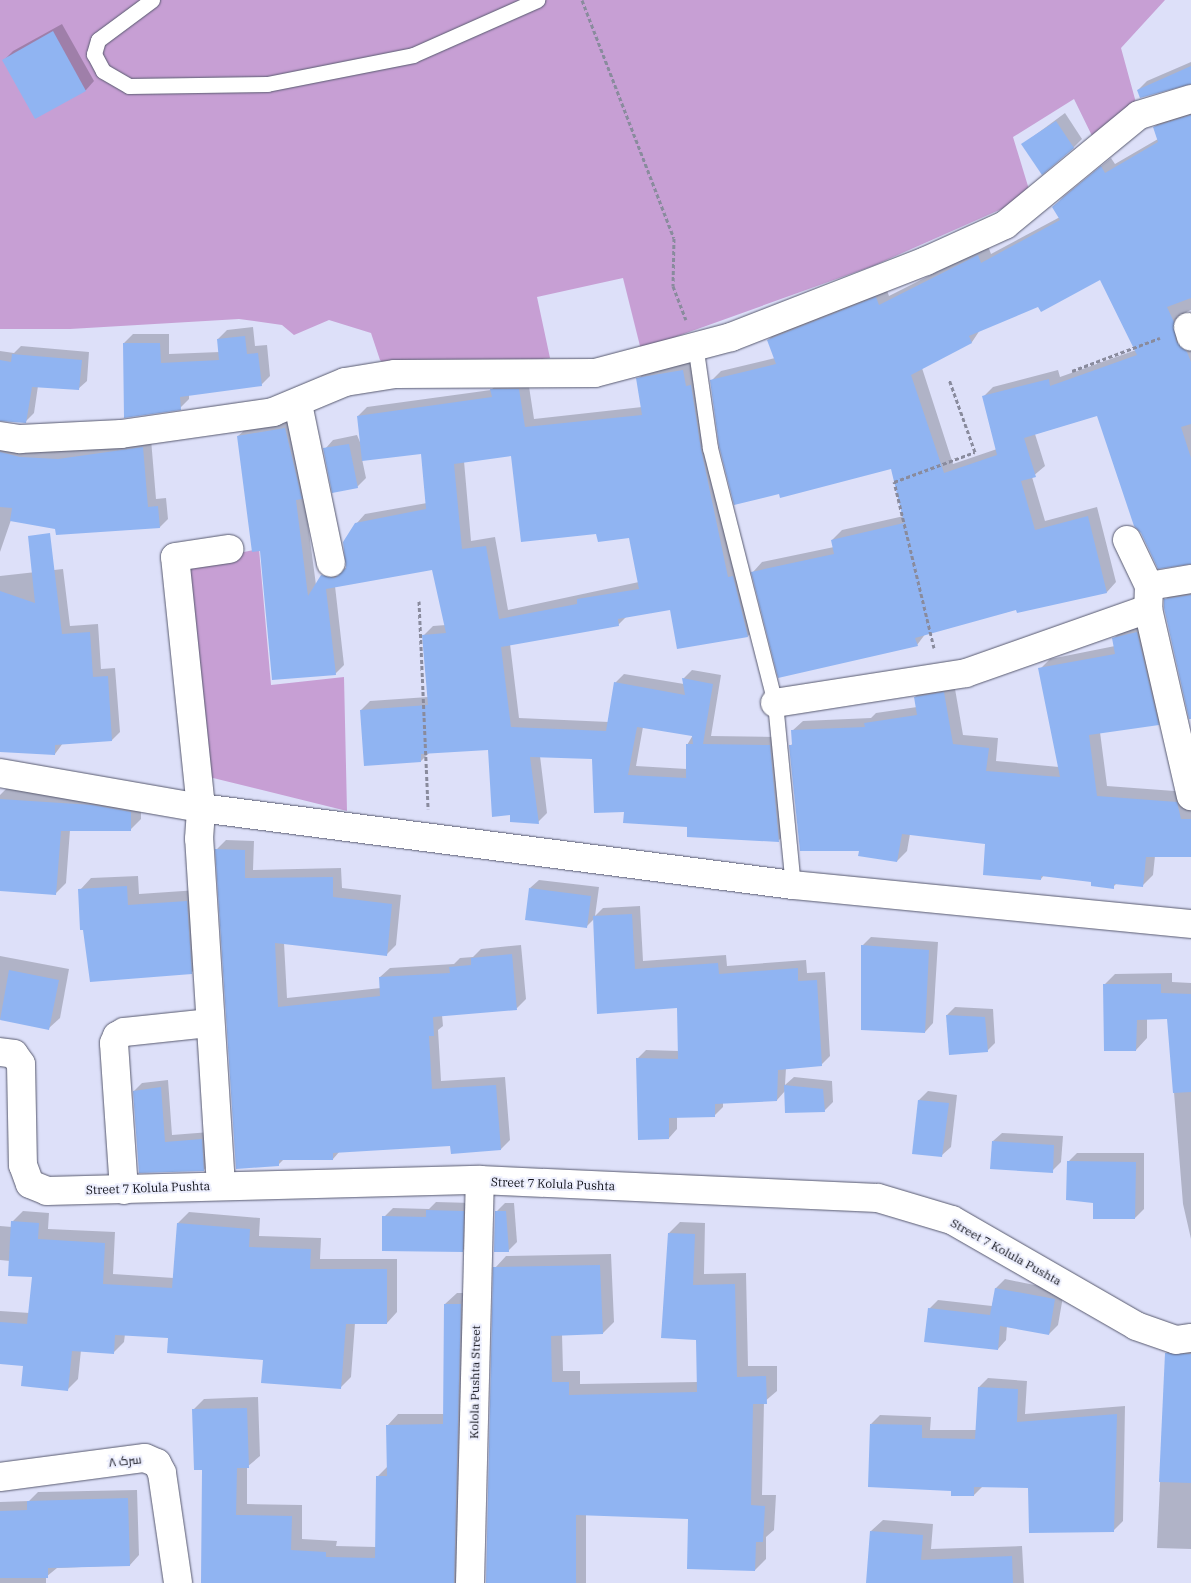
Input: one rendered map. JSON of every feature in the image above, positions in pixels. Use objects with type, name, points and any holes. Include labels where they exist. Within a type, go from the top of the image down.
[{"type":"street","points":[[0,436],[20,439],[121,434],[273,412],[298,404],[345,382],[395,374],[596,372],[695,344],[731,337],[926,261],[1004,225],[1139,115],[1191,99]]},
{"type":"street","points":[[298,404],[330,563]]},
{"type":"street","points":[[1127,540],[1148,598],[1191,796]]},
{"type":"street","points":[[221,1186],[209,1023],[199,839],[201,808],[175,557],[229,549]]},
{"type":"street","points":[[774,702],[966,673],[1191,579]]},
{"type":"street","points":[[0,773],[201,808],[793,885],[1191,924]]},
{"type":"street","points":[[124,1190],[114,1043],[117,1036],[124,1032],[209,1023]]},
{"type":"street","name":"Street 7 Kolula Pushta","points":[[0,1052],[14,1054],[21,1064],[23,1165],[30,1184],[48,1191],[480,1180],[878,1198],[952,1220],[1136,1326],[1176,1340],[1191,1338]]},
{"type":"street","name":"Kolola Pushta Street","points":[[470,1583],[480,1180]]},
{"type":"street","name":"سرک ۸","points":[[0,1477],[146,1458],[157,1463],[162,1474],[178,1583]]},
{"type":"lane","points":[[152,0],[98,40],[94,54],[103,71],[129,86],[267,84],[413,55],[537,0]]},
{"type":"lane","points":[[695,344],[710,448],[774,702],[793,885]]},
{"type":"path","points":[[582,0],[674,238],[673,286],[695,344]]},
{"type":"path","points":[[1072,371],[1189,332]]},
{"type":"path","points":[[942,678],[894,482],[975,452],[949,379]]},
{"type":"path","points":[[419,601],[422,719],[430,837]]},
{"type":"shaded area","points":[[0,0],[1165,0],[1121,48],[1138,110],[1096,144],[1074,99],[1013,137],[1031,196],[873,266],[678,336],[642,354],[623,278],[537,297],[550,358],[398,378],[380,360],[371,333],[329,320],[294,335],[282,325],[239,319],[70,329],[0,329]]},
{"type":"shaded area","points":[[259,549],[271,685],[344,677],[347,811],[209,777],[186,564]]},
{"type":"building","points":[[53,31],[86,91],[35,119],[2,60]]},
{"type":"building","points":[[1191,66],[1191,84],[1140,98],[1137,90]]},
{"type":"building","points":[[1191,115],[1191,298],[1167,307],[1174,322],[1176,341],[1187,352],[1191,362],[1191,424],[1181,427],[1191,458],[1191,564],[1158,569],[1141,533],[1134,526],[1097,416],[1024,438],[1036,477],[1021,481],[1035,530],[1088,516],[1107,593],[1017,613],[1016,610],[915,638],[918,646],[778,678],[751,572],[834,554],[831,540],[904,523],[891,469],[780,498],[779,494],[734,505],[719,446],[710,380],[776,364],[767,340],[876,297],[879,305],[978,255],[981,263],[1060,220],[1052,207],[1101,166],[1105,173],[1158,142],[1153,127]],"holes":[[[1100,280],[1137,355],[1050,386],[1049,379],[982,396],[997,455],[944,473],[911,375],[972,343],[969,336],[1038,307],[1041,312]]]},
{"type":"building","points":[[1056,121],[1074,148],[1042,175],[1021,144]]},
{"type":"building","points":[[245,336],[247,354],[258,353],[262,386],[180,397],[181,410],[124,418],[123,343],[160,343],[161,363],[219,360],[217,339]]},
{"type":"building","points":[[12,354],[82,360],[79,390],[32,387],[26,423],[0,421],[0,360],[11,362]]},
{"type":"building","points":[[683,370],[686,386],[691,385],[701,449],[728,577],[733,576],[748,637],[677,649],[670,610],[618,619],[619,626],[501,647],[511,727],[606,731],[614,682],[685,695],[682,678],[713,684],[703,744],[770,745],[779,842],[687,837],[687,827],[623,823],[624,812],[594,813],[592,759],[530,757],[539,824],[510,822],[510,815],[492,817],[488,750],[421,754],[421,762],[364,766],[360,710],[428,705],[422,635],[446,633],[432,570],[326,589],[336,675],[272,680],[260,551],[252,552],[237,436],[285,428],[302,499],[296,500],[308,596],[321,575],[335,578],[346,568],[343,542],[355,523],[426,509],[421,454],[362,461],[357,416],[492,397],[490,389],[519,389],[525,427],[642,415],[636,378]],"holes":[[[511,456],[521,542],[596,534],[598,542],[629,538],[639,589],[577,599],[577,604],[499,619],[486,546],[462,549],[454,464]],[[637,727],[692,736],[693,744],[686,744],[686,778],[628,775]]]},
{"type":"building","points":[[349,444],[358,488],[332,493],[323,448]]},
{"type":"building","points":[[143,447],[148,507],[158,506],[160,528],[56,535],[55,529],[10,521],[12,508],[0,507],[0,452],[20,457],[58,459]]},
{"type":"building","points":[[50,533],[62,634],[90,632],[93,677],[108,676],[112,741],[55,745],[55,755],[0,752],[0,591],[35,603],[28,536]]},
{"type":"building","points":[[1191,595],[1191,719],[1189,719],[1164,608],[1164,599]]},
{"type":"building","points":[[1137,632],[1159,725],[1089,735],[1097,796],[1177,802],[1181,819],[1191,819],[1191,857],[1146,857],[1143,887],[1114,884],[1114,889],[1091,886],[1091,882],[1041,876],[1041,880],[983,875],[985,844],[902,834],[897,862],[858,856],[859,851],[800,851],[789,745],[792,745],[791,730],[865,727],[864,723],[917,715],[914,697],[944,692],[953,744],[989,748],[986,771],[1060,777],[1038,668],[1115,654],[1112,638]]},
{"type":"building","points":[[0,799],[92,805],[131,812],[131,831],[61,831],[56,895],[0,891]]},
{"type":"building","points":[[215,849],[245,850],[245,878],[333,877],[333,897],[392,904],[387,956],[275,943],[278,1007],[380,996],[379,977],[450,973],[449,967],[471,965],[471,958],[512,954],[517,1010],[433,1017],[434,1036],[429,1036],[432,1089],[496,1085],[501,1150],[451,1154],[450,1146],[333,1153],[333,1160],[279,1160],[279,1166],[236,1169]]},
{"type":"building","points":[[127,886],[128,905],[187,901],[192,974],[90,982],[83,930],[80,930],[78,889]]},
{"type":"building","points":[[529,888],[591,896],[587,928],[525,920]]},
{"type":"building","points":[[632,914],[635,969],[718,963],[719,974],[798,968],[798,981],[817,980],[822,1066],[778,1070],[777,1101],[715,1104],[715,1117],[669,1118],[669,1139],[638,1140],[636,1058],[678,1059],[677,1008],[597,1014],[593,916]]},
{"type":"building","points":[[861,945],[929,950],[925,1033],[861,1030]]},
{"type":"building","points":[[9,970],[59,980],[49,1030],[0,1020]]},
{"type":"building","points":[[1103,984],[1161,984],[1161,993],[1191,994],[1191,1092],[1173,1093],[1167,1019],[1137,1020],[1136,1051],[1104,1051]]},
{"type":"building","points":[[946,1015],[985,1017],[988,1052],[949,1055]]},
{"type":"building","points":[[784,1085],[823,1089],[825,1112],[785,1113]]},
{"type":"building","points":[[161,1087],[165,1142],[202,1139],[204,1171],[139,1173],[133,1091]]},
{"type":"building","points":[[918,1100],[949,1103],[942,1157],[912,1154]]},
{"type":"building","points":[[992,1141],[1054,1145],[1053,1173],[990,1169]]},
{"type":"building","points":[[1067,1161],[1136,1162],[1135,1219],[1093,1219],[1093,1203],[1066,1200]]},
{"type":"building","points":[[426,1210],[464,1211],[463,1252],[382,1251],[382,1216],[426,1217]]},
{"type":"building","points":[[495,1211],[506,1211],[509,1252],[494,1252]]},
{"type":"building","points":[[11,1221],[39,1223],[38,1239],[105,1243],[103,1284],[172,1288],[177,1223],[250,1229],[249,1247],[311,1249],[310,1269],[387,1269],[387,1324],[346,1324],[341,1389],[261,1383],[263,1360],[167,1353],[168,1338],[115,1335],[114,1354],[72,1351],[68,1391],[21,1386],[23,1366],[0,1364],[0,1322],[27,1324],[32,1277],[8,1276]]},
{"type":"building","points":[[668,1233],[695,1234],[693,1285],[735,1284],[737,1377],[766,1376],[767,1404],[753,1404],[751,1505],[765,1506],[763,1542],[756,1542],[755,1571],[687,1569],[688,1519],[576,1515],[576,1583],[486,1583],[493,1267],[600,1265],[603,1334],[551,1336],[552,1382],[569,1382],[569,1395],[697,1392],[696,1340],[661,1338]]},
{"type":"building","points":[[995,1288],[1055,1299],[1049,1335],[1000,1326],[998,1350],[924,1342],[928,1308],[990,1315]]},
{"type":"building","points":[[444,1304],[461,1304],[454,1583],[201,1583],[202,1470],[194,1470],[192,1409],[247,1408],[249,1468],[237,1468],[236,1515],[292,1516],[291,1550],[326,1552],[326,1557],[375,1558],[376,1476],[387,1476],[386,1425],[443,1424]]},
{"type":"building","points":[[1165,1353],[1191,1354],[1191,1483],[1159,1482]]},
{"type":"building","points":[[978,1387],[1018,1389],[1017,1422],[1117,1414],[1114,1532],[1029,1533],[1028,1488],[974,1487],[974,1496],[951,1496],[951,1491],[868,1487],[870,1424],[922,1425],[922,1438],[975,1439]]},
{"type":"building","points":[[128,1498],[130,1566],[48,1568],[48,1578],[0,1578],[0,1511],[27,1510],[27,1501]]},
{"type":"building","points":[[870,1531],[923,1535],[921,1560],[1012,1556],[1013,1583],[866,1583]]}]
